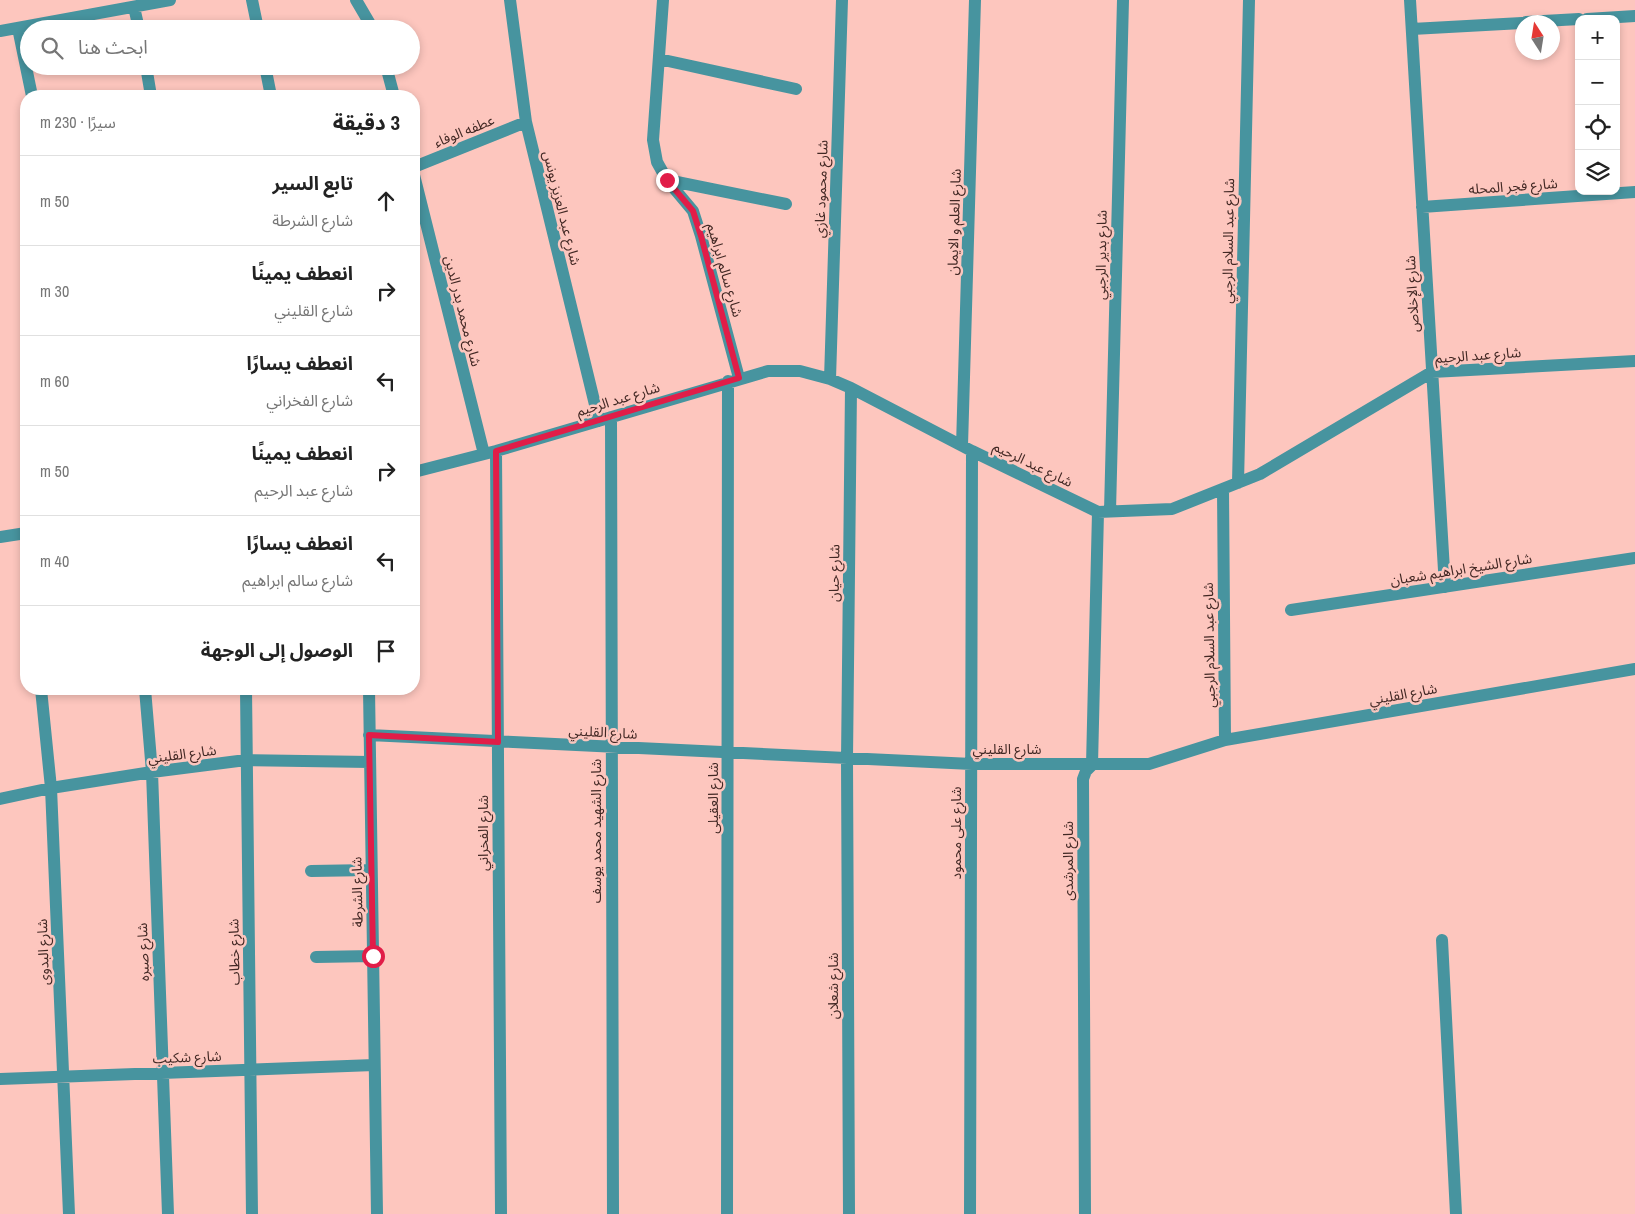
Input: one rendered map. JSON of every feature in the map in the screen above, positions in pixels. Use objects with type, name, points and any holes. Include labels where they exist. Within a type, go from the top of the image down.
[{"type":"street","points":[[62,20],[170,0]]},
{"type":"street","points":[[252,0],[256,20]]},
{"type":"street","points":[[356,0],[368,20]]},
{"type":"street","name":"شارع عبد العزيز يونس","points":[[510,0],[526,122],[605,419]]},
{"type":"street","name":"شارع سالم ابراهيم","points":[[663,0],[653,140],[657,162],[667,180],[693,211],[701,236],[734,380]]},
{"type":"street","name":"شارع محمود غازي","points":[[830,379],[842,0]]},
{"type":"street","name":"شارع العلم و الايمان","points":[[967,449],[975,0]]},
{"type":"street","name":"شارع بدير الرجبي","points":[[1104,511],[1123,0]]},
{"type":"street","name":"شارع عبد السلام الرجبي","points":[[1238,483],[1249,0]]},
{"type":"street","name":"شارع الإخلاص","points":[[1410,0],[1446,587]]},
{"type":"street","points":[[134,7],[136,20]]},
{"type":"street","points":[[1620,17],[1635,16]]},
{"type":"street","points":[[1560,20],[1575,19]]},
{"type":"street","points":[[1412,30],[1515,24]]},
{"type":"street","points":[[0,31],[18,28],[20,38]]},
{"type":"street","points":[[659,59],[796,89]]},
{"type":"street","points":[[28,75],[31,90]]},
{"type":"street","points":[[148,75],[150,90]]},
{"type":"street","points":[[267,75],[270,90]]},
{"type":"street","points":[[388,75],[392,90]]},
{"type":"street","name":"عطفه الوفاء","points":[[420,165],[526,122]]},
{"type":"street","points":[[667,180],[786,204]]},
{"type":"street","name":"شارع فجر المحله","points":[[1422,207],[1635,192]]},
{"type":"street","name":"شارع محمد بدر الدين","points":[[420,197],[490,453]]},
{"type":"street","name":"شارع عبد الرحيم","points":[[420,470],[490,453],[768,370],[800,371],[830,379],[851,388],[967,449],[1104,511],[1172,510],[1260,474],[1432,372],[1635,361]]},
{"type":"street","name":"شارع العقيلى","points":[[727,1214],[728,753],[734,380]]},
{"type":"street","name":"شارع حيان","points":[[847,759],[851,388]]},
{"type":"street","name":"شارع الشهيد محمد يوسف","points":[[605,419],[611,747],[614,1214]]},
{"type":"street","name":"شارع على محمود","points":[[967,449],[972,764],[970,1214]]},
{"type":"street","name":"شارع الفخراني","points":[[490,453],[498,742],[501,1214]]},
{"type":"street","name":"شارع عبد السلام الرجبي","points":[[1223,489],[1225,740]]},
{"type":"street","name":"شارع المرشدى","points":[[1085,1214],[1083,779],[1086,771],[1092,765],[1104,511]]},
{"type":"street","points":[[0,537],[20,537]]},
{"type":"street","name":"شارع الشيخ ابراهيم شعبان","points":[[1292,610],[1635,558]]},
{"type":"street","name":"شارع القليني","points":[[369,735],[972,764],[1149,764],[1225,740],[1635,670]]},
{"type":"street","name":"شارع البدوى","points":[[42,695],[51,788],[69,1214]]},
{"type":"street","name":"شارع صبره","points":[[146,695],[152,772],[168,1214]]},
{"type":"street","name":"شارع خطاب","points":[[246,695],[252,1214]]},
{"type":"street","name":"شارع الشرطة","points":[[369,695],[377,1214]]},
{"type":"street","name":"شارع شعلان","points":[[847,759],[849,1214]]},
{"type":"street","name":"شارع القليني","points":[[0,799],[51,788],[246,760],[370,762]]},
{"type":"street","points":[[311,871],[372,870]]},
{"type":"street","points":[[1442,940],[1456,1214]]},
{"type":"street","points":[[316,958],[373,956]]},
{"type":"street","name":"شارع شكيب","points":[[0,1079],[374,1065]]},
{"type":"route","points":[[373,956],[369,735],[498,742],[496,451],[739,378],[693,211],[667,180]]}]
